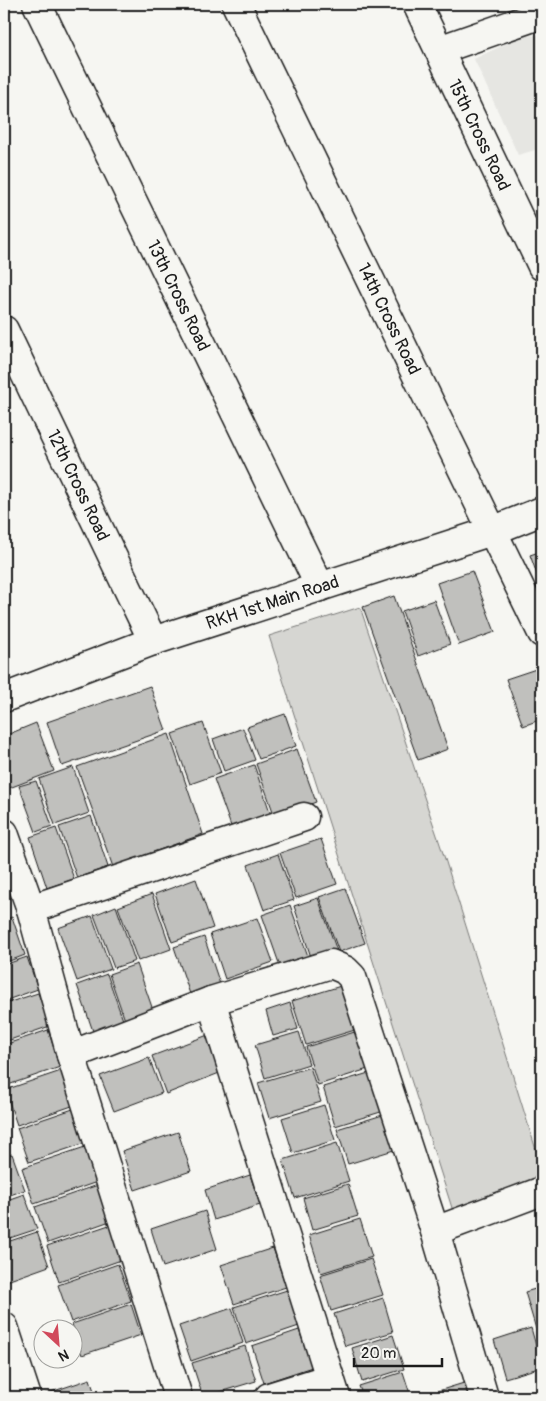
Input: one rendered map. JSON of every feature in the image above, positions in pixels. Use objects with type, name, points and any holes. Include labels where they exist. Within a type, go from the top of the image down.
[{"type":"street","name":"13th Cross Road","points":[[37,4],[320,587]]},
{"type":"street","name":"14th Cross Road","points":[[236,4],[542,633]]},
{"type":"street","name":"15th Cross Road","points":[[417,4],[542,266]]},
{"type":"street","points":[[439,50],[542,14]]},
{"type":"street","name":"12th Cross Road","points":[[4,330],[153,641]]},
{"type":"street","name":"RKH 1st Main Road","points":[[4,698],[153,641],[492,531],[542,511]]},
{"type":"street","points":[[31,909],[304,816]]},
{"type":"street","points":[[4,833],[31,909],[71,1055],[178,1397]]},
{"type":"street","points":[[71,1055],[211,1002],[332,964],[345,970],[352,977],[435,1231],[484,1397]]},
{"type":"street","points":[[211,1002],[333,1388],[269,1397]]},
{"type":"street","points":[[435,1231],[542,1191]]},
{"type":"street","points":[[4,1327],[27,1397]]},
{"type":"shaded area","points":[[542,34],[542,148],[518,155],[474,59],[520,37]]},
{"type":"shaded area","points":[[360,607],[445,859],[542,1169],[542,1177],[453,1211],[269,636]]},
{"type":"building","points":[[542,551],[542,588],[530,555]]},
{"type":"building","points":[[472,571],[495,632],[459,645],[437,583]]},
{"type":"building","points":[[394,596],[448,749],[418,760],[363,607]]},
{"type":"building","points":[[434,600],[450,644],[418,656],[402,611]]},
{"type":"building","points":[[542,667],[542,719],[523,726],[506,679]]},
{"type":"building","points":[[150,686],[166,730],[62,766],[47,722]]},
{"type":"building","points":[[285,714],[296,746],[259,759],[247,727]]},
{"type":"building","points":[[36,723],[54,771],[4,790],[4,736]]},
{"type":"building","points":[[203,723],[221,773],[190,784],[172,734]]},
{"type":"building","points":[[243,728],[255,760],[224,771],[213,739]]},
{"type":"building","points":[[169,734],[203,834],[113,867],[77,767]]},
{"type":"building","points":[[297,749],[316,802],[275,817],[256,764]]},
{"type":"building","points":[[254,765],[271,815],[232,829],[214,779]]},
{"type":"building","points":[[73,767],[89,813],[55,825],[39,779]]},
{"type":"building","points":[[36,781],[52,826],[36,832],[19,786]]},
{"type":"building","points":[[91,816],[108,867],[77,878],[59,827]]},
{"type":"building","points":[[56,828],[74,879],[47,888],[30,837]]},
{"type":"building","points":[[321,839],[337,884],[296,898],[280,853]]},
{"type":"building","points":[[278,854],[294,900],[264,910],[248,865]]},
{"type":"building","points":[[196,879],[213,928],[172,942],[155,894]]},
{"type":"building","points":[[345,888],[365,943],[339,952],[319,897]]},
{"type":"building","points":[[152,894],[171,949],[138,961],[118,907]]},
{"type":"building","points":[[318,898],[337,951],[312,960],[294,906]]},
{"type":"building","points":[[290,905],[309,959],[281,969],[262,915]]},
{"type":"building","points":[[116,906],[135,961],[114,968],[94,915]]},
{"type":"building","points":[[92,916],[111,969],[77,981],[58,928]]},
{"type":"building","points":[[12,917],[25,955],[4,963],[4,920]]},
{"type":"building","points":[[257,918],[273,962],[225,979],[210,934]]},
{"type":"building","points":[[204,937],[222,990],[192,1000],[174,947]]},
{"type":"building","points":[[27,957],[38,989],[4,1001],[4,965]]},
{"type":"building","points":[[137,964],[154,1013],[126,1023],[109,974]]},
{"type":"building","points":[[107,974],[125,1026],[95,1037],[77,985]]},
{"type":"building","points":[[344,985],[358,1029],[306,1045],[292,1001]]},
{"type":"building","points":[[38,993],[50,1026],[4,1042],[4,1004]]},
{"type":"building","points":[[290,1003],[298,1029],[273,1036],[266,1011]]},
{"type":"building","points":[[48,1030],[60,1067],[5,1086],[4,1045]]},
{"type":"building","points":[[358,1031],[371,1068],[318,1085],[306,1047]]},
{"type":"building","points":[[299,1032],[309,1064],[265,1078],[255,1045]]},
{"type":"building","points":[[208,1035],[222,1072],[166,1094],[152,1056]]},
{"type":"building","points":[[149,1058],[162,1093],[114,1111],[100,1076]]},
{"type":"building","points":[[310,1067],[321,1102],[269,1118],[258,1083]]},
{"type":"building","points":[[61,1071],[72,1106],[17,1125],[5,1090]]},
{"type":"building","points":[[372,1072],[384,1111],[335,1126],[323,1087]]},
{"type":"building","points":[[324,1105],[335,1140],[293,1153],[282,1118]]},
{"type":"building","points":[[73,1109],[85,1143],[29,1162],[17,1128]]},
{"type":"building","points":[[386,1114],[397,1149],[348,1164],[337,1129]]},
{"type":"building","points":[[178,1132],[191,1171],[135,1190],[122,1151]]},
{"type":"building","points":[[337,1143],[349,1181],[295,1198],[283,1160]]},
{"type":"building","points":[[85,1147],[97,1182],[34,1204],[22,1168]]},
{"type":"building","points":[[12,1154],[25,1190],[4,1197],[4,1157]]},
{"type":"building","points":[[250,1175],[260,1205],[214,1220],[205,1190]]},
{"type":"building","points":[[348,1184],[358,1216],[312,1230],[303,1198]]},
{"type":"building","points":[[98,1185],[110,1221],[48,1243],[35,1207]]},
{"type":"building","points":[[24,1194],[37,1229],[4,1240],[4,1201]]},
{"type":"building","points":[[205,1211],[217,1249],[163,1267],[151,1229]]},
{"type":"building","points":[[360,1219],[372,1257],[321,1273],[309,1235]]},
{"type":"building","points":[[109,1225],[121,1260],[59,1282],[47,1246]]},
{"type":"building","points":[[37,1232],[49,1266],[4,1282],[4,1243]]},
{"type":"building","points":[[273,1248],[286,1287],[234,1304],[221,1265]]},
{"type":"building","points":[[371,1259],[383,1295],[331,1311],[320,1275]]},
{"type":"building","points":[[118,1264],[131,1301],[82,1318],[70,1318],[58,1285]]},
{"type":"building","points":[[542,1287],[542,1327],[536,1329],[525,1292]]},
{"type":"building","points":[[287,1290],[299,1326],[246,1344],[234,1307]]},
{"type":"building","points":[[383,1298],[393,1332],[345,1346],[334,1314]]},
{"type":"building","points":[[131,1304],[141,1335],[82,1355],[82,1321]]},
{"type":"building","points":[[232,1308],[243,1343],[191,1361],[179,1326]]},
{"type":"building","points":[[531,1328],[542,1367],[505,1378],[494,1340]]},
{"type":"building","points":[[299,1330],[312,1367],[264,1383],[252,1346]]},
{"type":"building","points":[[542,1331],[542,1351],[536,1332]]},
{"type":"building","points":[[393,1335],[404,1369],[362,1382],[352,1348]]},
{"type":"building","points":[[245,1346],[256,1381],[203,1397],[192,1363]]},
{"type":"building","points":[[403,1372],[411,1397],[363,1397],[359,1386]]},
{"type":"building","points":[[90,1379],[96,1397],[36,1397]]},
{"type":"building","points":[[467,1382],[472,1397],[419,1397]]}]
